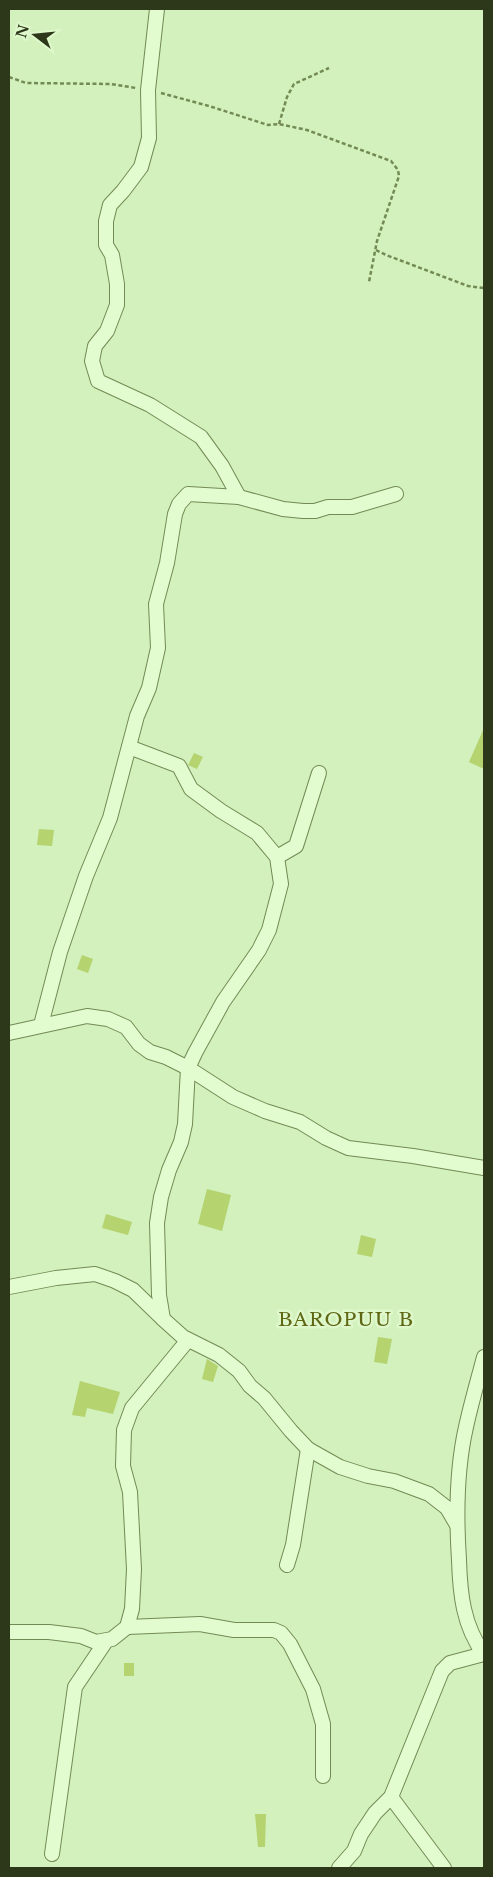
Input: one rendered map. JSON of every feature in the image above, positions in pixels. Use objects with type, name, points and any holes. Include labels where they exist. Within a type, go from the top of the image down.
[{"type":"street","points":[[157,9],[148,90],[149,138],[140,167],[123,191],[110,205],[106,221],[106,245],[112,255],[117,284],[117,305],[107,331],[95,346],[92,361],[98,381],[150,405],[201,437],[222,466],[240,497]]},
{"type":"street","points":[[41,1025],[50,986],[73,912],[110,818],[138,716],[149,688],[158,648],[156,604],[166,564],[175,514],[179,504],[188,494],[240,497],[283,509],[303,512],[328,507],[352,507],[396,494]]},
{"type":"street","points":[[129,747],[179,766],[192,790],[220,811],[258,833],[276,857],[281,884],[269,930],[259,950],[223,1002],[188,1068],[185,1124],[181,1142],[166,1179],[157,1223],[159,1294],[163,1319]]},
{"type":"street","points":[[276,857],[296,846],[319,773]]},
{"type":"street","points":[[9,1033],[87,1016],[108,1019],[126,1027],[139,1044],[150,1052],[166,1057],[188,1068],[233,1096],[266,1111],[300,1122],[326,1138],[348,1148],[413,1156],[484,1168]]},
{"type":"street","points":[[9,1287],[56,1278],[95,1274],[133,1290],[188,1340],[220,1355],[239,1371],[250,1386],[264,1398],[308,1449],[340,1467],[368,1476],[394,1481],[430,1494],[447,1508],[457,1525]]},
{"type":"street","points":[[9,1632],[49,1632],[81,1636],[96,1642],[112,1640],[127,1627],[132,1609],[134,1569],[130,1492],[123,1466],[124,1430],[132,1408],[188,1340]]},
{"type":"street","points":[[339,1868],[354,1851],[361,1834],[375,1813],[392,1797],[442,1671],[450,1663],[480,1655],[481,1650],[472,1633],[462,1604],[457,1525],[458,1488],[466,1426],[484,1357]]},
{"type":"street","points":[[287,1565],[293,1545],[308,1449]]},
{"type":"street","points":[[127,1627],[200,1624],[234,1630],[274,1630],[282,1633],[290,1644],[313,1689],[322,1724],[323,1776]]},
{"type":"street","points":[[52,1854],[75,1687],[106,1641]]},
{"type":"street","points":[[392,1797],[444,1868]]},
{"type":"path","points":[[279,124],[287,97],[294,84],[329,68]]},
{"type":"path","points":[[9,77],[26,84],[111,84],[148,90],[209,106],[268,126],[279,124],[307,130],[391,161],[398,170],[399,176],[377,241],[369,282]]},
{"type":"path","points":[[376,250],[468,286],[484,288]]},
{"type":"building","points":[[484,728],[484,769],[469,762]]},
{"type":"building","points":[[194,753],[203,757],[197,769],[188,765]]},
{"type":"building","points":[[39,829],[54,830],[52,846],[37,845]]},
{"type":"building","points":[[82,955],[93,959],[88,973],[77,969]]},
{"type":"building","points":[[207,1189],[231,1195],[222,1231],[198,1224]]},
{"type":"building","points":[[106,1214],[132,1222],[128,1235],[102,1228]]},
{"type":"building","points":[[361,1235],[376,1239],[372,1257],[357,1254]]},
{"type":"building","points":[[378,1337],[392,1339],[387,1364],[374,1362]]},
{"type":"building","points":[[207,1359],[218,1366],[213,1382],[202,1379]]},
{"type":"building","points":[[80,1381],[120,1392],[113,1414],[87,1408],[85,1417],[72,1415]]},
{"type":"building","points":[[124,1663],[134,1663],[134,1676],[124,1676]]},
{"type":"building","points":[[255,1814],[266,1814],[265,1847],[258,1847]]},
{"type":"district","name":"BAROPUU B","points":[[346,1319]]}]
